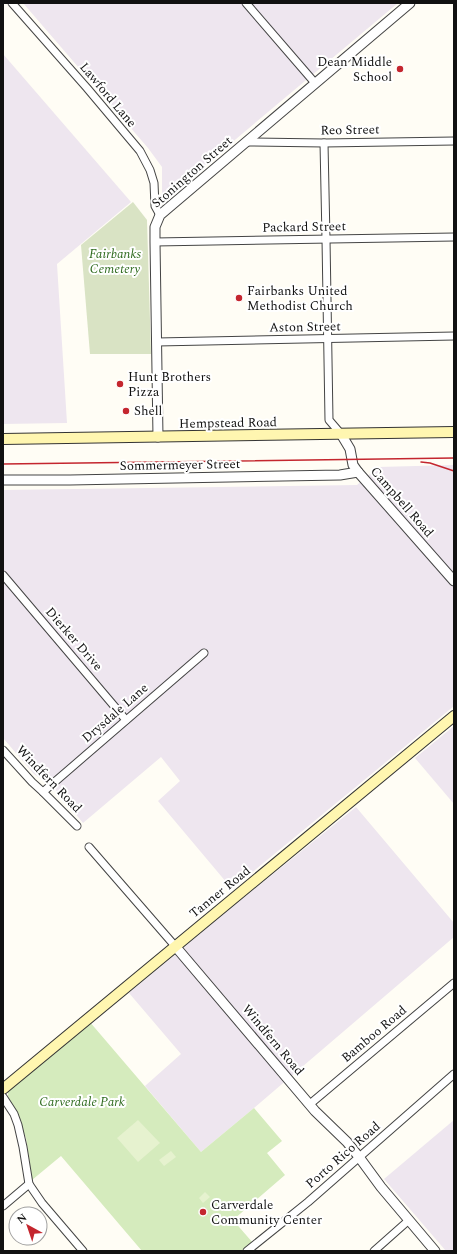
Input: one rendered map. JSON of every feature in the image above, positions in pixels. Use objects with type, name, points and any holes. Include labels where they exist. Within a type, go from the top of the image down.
[{"type":"main road","name":"Hempstead Road","points":[[3,439],[454,432]]},
{"type":"main road","name":"Tanner Road","points":[[3,1089],[454,716]]},
{"type":"street","name":"Lawford Lane","points":[[12,3],[140,151],[150,170],[154,183],[155,206],[160,215]]},
{"type":"street","points":[[246,3],[315,83]]},
{"type":"street","name":"Stonington Street","points":[[158,437],[155,227],[160,215],[410,3]]},
{"type":"street","name":"Reo Street","points":[[247,142],[324,143],[454,141]]},
{"type":"street","points":[[324,143],[328,420],[341,434]]},
{"type":"street","name":"Packard Street","points":[[155,242],[454,237]]},
{"type":"street","name":"Aston Street","points":[[156,342],[454,336]]},
{"type":"street","name":"Campbell Road","points":[[341,434],[350,449],[353,465],[358,472],[454,581]]},
{"type":"street","name":"Sommermeyer Street","points":[[3,480],[340,475],[358,472]]},
{"type":"street","name":"Dierker Drive","points":[[3,575],[126,720]]},
{"type":"street","name":"Drysdale Lane","points":[[43,792],[204,653]]},
{"type":"street","name":"Windfern Road","points":[[3,750],[32,782],[77,826]]},
{"type":"street","name":"Windfern Road","points":[[89,848],[175,946],[315,1111],[347,1142],[381,1187],[435,1251]]},
{"type":"street","name":"Bamboo Road","points":[[310,1104],[454,983]]},
{"type":"street","name":"Porto Rico Road","points":[[247,1251],[308,1202],[454,1074]]},
{"type":"street","points":[[3,1097],[14,1114],[18,1125],[29,1184],[42,1203],[83,1251]]},
{"type":"street","points":[[3,1206],[29,1184]]},
{"type":"street","points":[[374,1251],[409,1220]]},
{"type":"shaded area","points":[[23,3],[398,3],[168,196],[162,194],[162,167],[148,148]]},
{"type":"shaded area","points":[[3,54],[131,202],[57,264],[67,423],[3,424]]},
{"type":"shaded area","points":[[454,465],[454,706],[232,889],[158,801],[180,781],[161,757],[83,823],[55,789],[34,774],[3,738],[3,490],[357,485],[378,467]]},
{"type":"shaded area","points":[[454,726],[454,804],[415,758]]},
{"type":"shaded area","points":[[356,807],[454,923],[454,937],[201,1152],[145,1086],[181,1054],[129,993]]},
{"type":"shaded area","points":[[454,1120],[454,1251],[446,1251],[384,1179]]},
{"type":"green space","name":"Fairbanks Cemetery","points":[[133,202],[147,220],[151,354],[90,354],[81,245]]},
{"type":"green space","name":"Carverdale Park","points":[[89,1021],[201,1152],[254,1108],[282,1141],[267,1153],[285,1175],[233,1220],[253,1243],[242,1251],[142,1251],[61,1156],[32,1180],[26,1138],[8,1096],[8,1090]]},
{"type":"green space","points":[[138,1120],[160,1143],[138,1162],[117,1138]]},
{"type":"green space","points":[[171,1151],[176,1157],[164,1166],[159,1160]]},
{"type":"green space","points":[[205,1192],[210,1197],[203,1203],[199,1198]]},
{"type":"railway","points":[[3,464],[454,458]]},
{"type":"railway","points":[[421,462],[430,463],[454,471]]},
{"type":"place","name":"Dean Middle School","points":[[400,69]]},
{"type":"place","name":"Fairbanks United Methodist Church","points":[[239,298]]},
{"type":"place","name":"Hunt Brothers Pizza","points":[[120,384]]},
{"type":"place","name":"Shell","points":[[126,411]]},
{"type":"place","name":"Carverdale Community Center","points":[[203,1212]]}]
